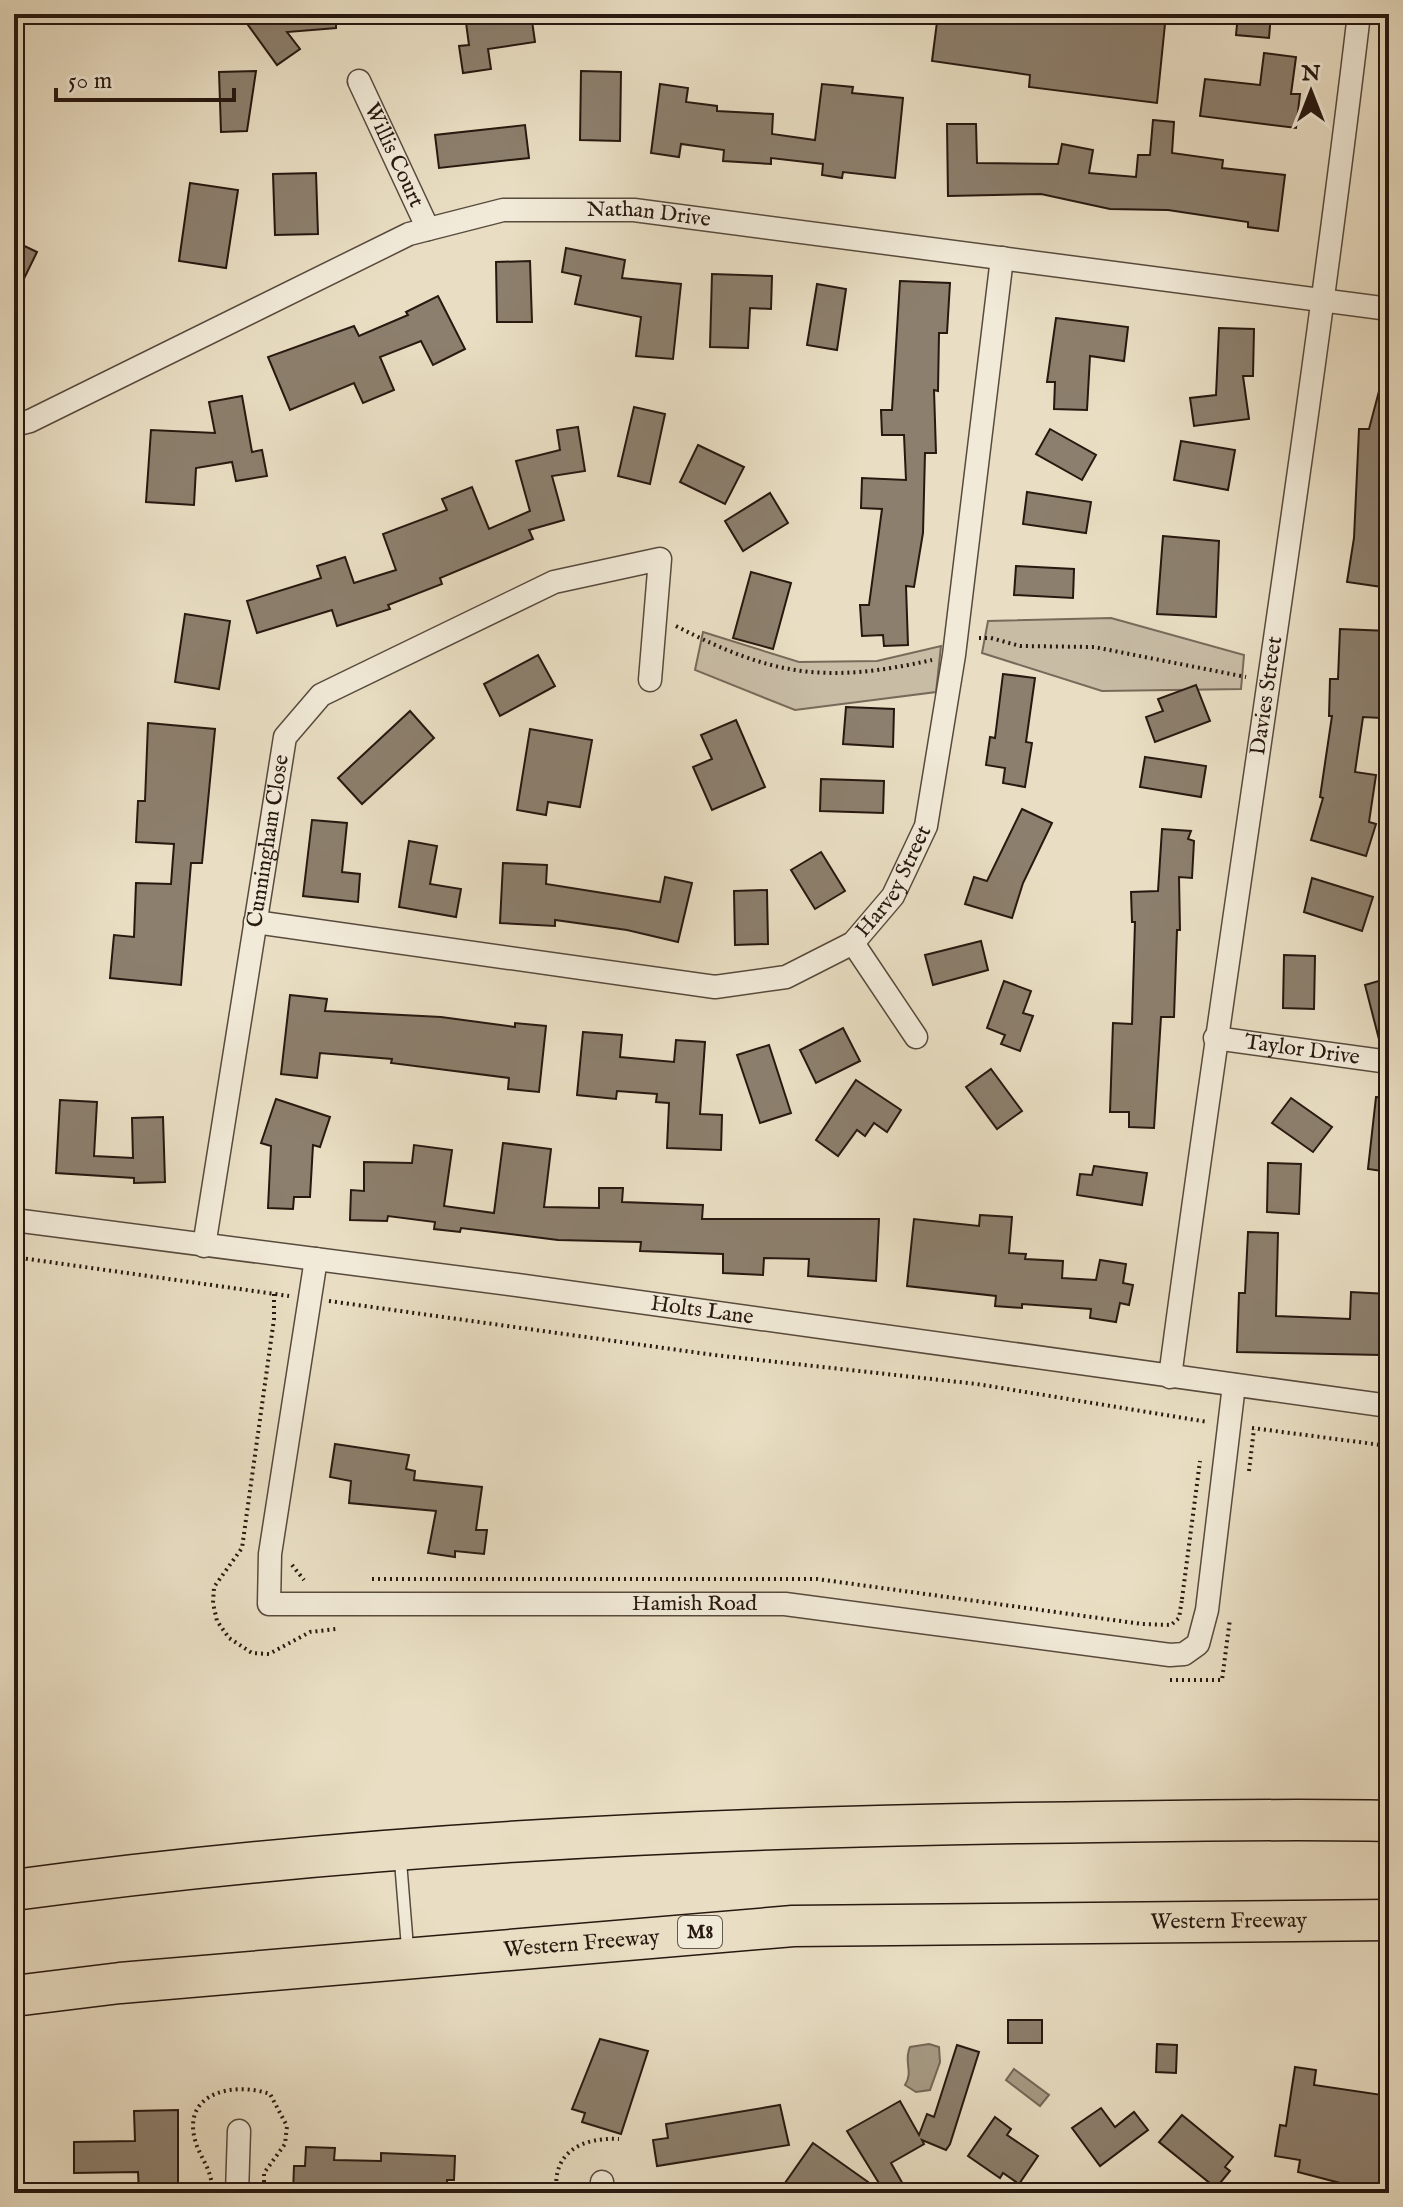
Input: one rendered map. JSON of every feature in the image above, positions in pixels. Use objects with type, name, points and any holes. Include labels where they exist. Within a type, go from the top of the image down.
[{"type":"highway","points":[[14,1890],[107,1877],[399,1851],[750,1831],[935,1825],[1389,1821]]},
{"type":"highway","points":[[14,1878],[107,1877]]},
{"type":"highway","name":"Western Freeway","points":[[14,1996],[120,1983],[793,1926],[1389,1920]]},
{"type":"highway","points":[[14,2003],[120,1983]]},
{"type":"street","name":"Davies Street","points":[[1170,1377],[1215,1038],[1325,300],[1359,14]]},
{"type":"street","name":"Willis Court","points":[[359,81],[428,229]]},
{"type":"street","name":"Nathan Drive","points":[[14,425],[44,414],[409,234],[503,210],[634,210],[1389,309]]},
{"type":"street","name":"Harvey Street","points":[[255,922],[715,987],[786,977],[853,943],[893,896],[926,826],[955,648],[1002,258]]},
{"type":"street","name":"Cunningham Close","points":[[204,1246],[285,737],[321,695],[554,582],[660,559],[650,680]]},
{"type":"street","points":[[853,943],[916,1037]]},
{"type":"street","name":"Taylor Drive","points":[[1215,1038],[1389,1062]]},
{"type":"street","name":"Holts Lane","points":[[14,1220],[1389,1406]]},
{"type":"street","name":"Hamish Road","points":[[316,1259],[270,1554],[269,1604],[785,1604],[947,1623],[1132,1652],[1184,1654],[1193,1651],[1203,1633],[1234,1385]]},
{"type":"street","points":[[237,2193],[239,2131]]},
{"type":"lane","points":[[399,1851],[409,1959]]},
{"type":"path","points":[[655,616],[730,654],[801,673],[873,673],[991,638],[1020,646],[1094,647],[1268,681]]},
{"type":"path","points":[[14,1257],[714,1355],[977,1384],[1229,1425],[1389,1446]]},
{"type":"path","points":[[274,1294],[274,1319],[242,1548],[214,1587],[217,1621],[229,1638],[252,1653],[269,1654],[310,1632],[350,1629]]},
{"type":"path","points":[[295,1550],[292,1565],[302,1580],[317,1579]]},
{"type":"path","points":[[363,1579],[776,1576],[1142,1624],[1171,1625],[1179,1618],[1182,1599]]},
{"type":"path","points":[[557,2193],[556,2172],[570,2149],[598,2137],[619,2139]]},
{"type":"shaded area","points":[[1111,618],[1244,655],[1241,689],[1102,691],[982,653],[988,621]]},
{"type":"shaded area","points":[[703,632],[799,662],[877,661],[941,646],[936,692],[795,710],[695,670]]},
{"type":"shaded area","points":[[929,2044],[939,2047],[940,2062],[930,2090],[916,2092],[905,2085],[909,2075],[908,2052],[910,2047]]},
{"type":"shaded area","points":[[1014,2069],[1049,2095],[1040,2106],[1006,2080]]},
{"type":"building","points":[[240,14],[336,14],[336,28],[287,32],[300,49],[277,65]]},
{"type":"building","points":[[531,14],[535,42],[488,49],[491,69],[463,73],[459,46],[469,45],[465,15]]},
{"type":"building","points":[[938,14],[1166,14],[1157,103],[1029,87],[1030,75],[932,61]]},
{"type":"building","points":[[1238,14],[1271,14],[1269,38],[1236,35]]},
{"type":"building","points":[[1264,53],[1296,57],[1291,94],[1300,94],[1296,128],[1200,116],[1205,79],[1260,85]]},
{"type":"building","points":[[256,71],[247,131],[221,132],[219,72]]},
{"type":"building","points":[[581,71],[621,72],[620,141],[580,140]]},
{"type":"building","points":[[660,84],[688,88],[686,102],[717,106],[717,111],[773,114],[772,134],[815,140],[822,84],[853,87],[852,93],[903,98],[895,178],[843,172],[842,178],[822,175],[823,164],[771,158],[771,164],[723,161],[724,150],[681,144],[679,157],[651,153]]},
{"type":"building","points":[[1153,120],[1174,122],[1172,153],[1223,160],[1222,168],[1285,175],[1278,231],[1248,227],[1248,222],[1168,210],[1110,209],[1041,194],[948,196],[947,124],[976,124],[977,163],[1058,164],[1062,144],[1093,150],[1089,173],[1136,177],[1138,155],[1150,155]]},
{"type":"building","points":[[525,125],[529,158],[439,168],[435,135]]},
{"type":"building","points":[[316,173],[318,234],[275,235],[273,174]]},
{"type":"building","points":[[190,183],[238,190],[226,268],[179,261]]},
{"type":"building","points":[[14,241],[37,252],[14,299]]},
{"type":"building","points":[[566,248],[625,260],[622,278],[681,284],[673,359],[636,356],[641,317],[575,304],[581,276],[562,272]]},
{"type":"building","points":[[530,261],[532,322],[497,322],[496,262]]},
{"type":"building","points":[[712,274],[772,276],[771,309],[750,308],[748,348],[710,347]]},
{"type":"building","points":[[900,281],[950,283],[947,333],[939,333],[938,391],[934,390],[936,453],[925,453],[923,533],[914,587],[906,586],[908,645],[884,646],[883,635],[862,636],[860,605],[869,605],[882,509],[861,508],[862,478],[906,480],[904,435],[882,435],[881,410],[892,410]]},
{"type":"building","points":[[817,284],[846,289],[837,350],[807,345]]},
{"type":"building","points":[[438,296],[465,349],[433,365],[421,341],[380,357],[394,390],[363,403],[354,383],[290,410],[268,357],[354,326],[359,336],[408,315],[406,312]]},
{"type":"building","points":[[1056,318],[1128,327],[1124,361],[1090,356],[1087,410],[1054,409],[1055,382],[1047,382]]},
{"type":"building","points":[[1219,328],[1254,329],[1253,376],[1243,376],[1249,419],[1194,426],[1190,398],[1216,395]]},
{"type":"building","points":[[1383,376],[1389,376],[1389,588],[1347,582],[1354,538],[1359,429],[1369,429]]},
{"type":"building","points":[[242,396],[252,452],[262,450],[267,476],[236,481],[232,462],[196,468],[194,505],[146,502],[151,430],[215,433],[209,402]]},
{"type":"building","points":[[634,407],[665,414],[650,484],[618,476]]},
{"type":"building","points":[[578,427],[585,471],[552,476],[564,520],[529,530],[533,539],[440,578],[442,584],[388,605],[390,609],[337,626],[332,610],[257,633],[247,601],[321,578],[317,566],[345,557],[354,583],[396,570],[383,534],[447,510],[442,499],[472,487],[489,529],[530,511],[516,461],[560,450],[557,430]]},
{"type":"building","points":[[1050,429],[1096,455],[1082,480],[1036,454]]},
{"type":"building","points":[[1181,441],[1235,450],[1228,490],[1174,480]]},
{"type":"building","points":[[698,445],[744,467],[725,504],[680,482]]},
{"type":"building","points":[[1027,492],[1091,502],[1086,533],[1023,524]]},
{"type":"building","points":[[770,493],[788,523],[743,551],[725,521]]},
{"type":"building","points":[[1163,536],[1219,541],[1216,617],[1157,614]]},
{"type":"building","points":[[1016,566],[1074,569],[1073,598],[1014,595]]},
{"type":"building","points":[[751,572],[791,583],[773,649],[733,638]]},
{"type":"building","points":[[185,614],[230,621],[219,689],[175,682]]},
{"type":"building","points":[[1340,629],[1389,631],[1388,665],[1382,665],[1381,718],[1363,717],[1355,772],[1376,775],[1369,822],[1376,824],[1366,856],[1311,840],[1323,798],[1320,797],[1332,716],[1329,716],[1330,679],[1338,679]]},
{"type":"building","points":[[538,655],[555,686],[500,716],[484,684]]},
{"type":"building","points":[[1003,674],[1035,678],[1026,742],[1032,743],[1025,787],[1003,783],[1005,768],[986,765],[990,737],[995,738]]},
{"type":"building","points":[[1196,685],[1210,721],[1155,742],[1146,717],[1163,711],[1158,699]]},
{"type":"building","points":[[846,707],[894,709],[893,747],[843,744]]},
{"type":"building","points":[[410,711],[434,738],[362,804],[338,778]]},
{"type":"building","points":[[736,720],[765,787],[712,810],[693,767],[712,759],[701,735]]},
{"type":"building","points":[[148,723],[215,729],[202,863],[191,863],[181,985],[110,978],[114,935],[134,937],[136,883],[171,884],[174,844],[136,842],[138,801],[145,801]]},
{"type":"building","points":[[530,729],[592,740],[580,807],[548,802],[546,815],[517,810]]},
{"type":"building","points":[[1145,757],[1206,766],[1201,797],[1140,787]]},
{"type":"building","points":[[821,779],[884,781],[883,813],[820,811]]},
{"type":"building","points":[[1022,809],[1052,823],[1023,883],[1012,918],[965,904],[974,877],[987,881]]},
{"type":"building","points":[[312,820],[347,823],[342,872],[360,874],[358,902],[303,896]]},
{"type":"building","points":[[1162,829],[1191,831],[1188,839],[1194,841],[1192,878],[1179,877],[1180,930],[1177,930],[1174,1017],[1161,1017],[1154,1128],[1129,1127],[1129,1112],[1110,1112],[1113,1023],[1132,1024],[1135,922],[1132,922],[1131,892],[1158,891]]},
{"type":"building","points":[[409,841],[437,846],[430,884],[461,889],[456,917],[399,907]]},
{"type":"building","points":[[821,852],[845,891],[815,909],[791,870]]},
{"type":"building","points":[[503,863],[547,865],[546,884],[660,902],[665,877],[692,883],[678,942],[627,930],[555,920],[555,926],[500,923]]},
{"type":"building","points":[[1312,878],[1373,897],[1362,931],[1304,912]]},
{"type":"building","points":[[767,890],[768,944],[735,945],[734,891]]},
{"type":"building","points":[[981,941],[988,970],[933,985],[925,955]]},
{"type":"building","points":[[1284,955],[1315,956],[1314,1009],[1283,1008]]},
{"type":"building","points":[[1389,978],[1389,1048],[1381,1047],[1365,985]]},
{"type":"building","points":[[1004,981],[1031,991],[1023,1013],[1033,1016],[1020,1051],[1001,1044],[1005,1035],[987,1028]]},
{"type":"building","points":[[290,995],[327,999],[325,1011],[441,1017],[515,1027],[515,1023],[546,1026],[539,1092],[508,1089],[509,1078],[391,1063],[392,1059],[320,1053],[317,1078],[281,1074]]},
{"type":"building","points":[[843,1028],[860,1061],[816,1083],[800,1050]]},
{"type":"building","points":[[583,1032],[622,1035],[620,1057],[674,1062],[676,1040],[705,1042],[700,1114],[722,1115],[721,1150],[667,1148],[669,1103],[656,1102],[657,1094],[617,1091],[616,1099],[577,1095]]},
{"type":"building","points":[[769,1045],[791,1113],[760,1123],[737,1055]]},
{"type":"building","points":[[991,1069],[1022,1111],[997,1129],[966,1087]]},
{"type":"building","points":[[856,1080],[901,1110],[887,1132],[874,1123],[865,1136],[857,1130],[838,1156],[816,1140]]},
{"type":"building","points":[[1376,1097],[1389,1098],[1389,1172],[1368,1169]]},
{"type":"building","points":[[1291,1098],[1332,1127],[1313,1152],[1272,1123]]},
{"type":"building","points":[[276,1099],[330,1117],[320,1147],[313,1145],[310,1197],[294,1197],[293,1209],[268,1208],[271,1146],[261,1143]]},
{"type":"building","points":[[60,1100],[97,1102],[94,1156],[133,1158],[132,1118],[163,1117],[165,1182],[134,1183],[134,1178],[56,1173]]},
{"type":"building","points":[[503,1143],[551,1149],[544,1207],[599,1208],[599,1188],[623,1188],[622,1202],[703,1205],[702,1219],[879,1219],[876,1281],[808,1276],[809,1259],[764,1258],[763,1275],[723,1273],[723,1254],[640,1251],[641,1242],[558,1240],[461,1228],[460,1232],[434,1229],[435,1222],[388,1216],[387,1221],[350,1220],[351,1190],[364,1191],[364,1162],[412,1163],[414,1145],[452,1150],[444,1206],[494,1213]]},
{"type":"building","points":[[1268,1163],[1301,1164],[1299,1214],[1267,1212]]},
{"type":"building","points":[[1094,1166],[1147,1173],[1142,1205],[1077,1195],[1080,1174],[1092,1175]]},
{"type":"building","points":[[980,1215],[1012,1217],[1009,1253],[1026,1254],[1025,1259],[1063,1261],[1062,1278],[1096,1280],[1100,1260],[1126,1264],[1123,1283],[1133,1285],[1129,1305],[1120,1303],[1116,1322],[1090,1318],[1091,1309],[1022,1304],[1022,1308],[995,1306],[996,1296],[907,1286],[914,1219],[979,1226]]},
{"type":"building","points":[[1248,1232],[1278,1233],[1276,1316],[1350,1319],[1351,1292],[1389,1294],[1389,1331],[1382,1331],[1381,1355],[1237,1352],[1239,1293],[1245,1293]]},
{"type":"building","points":[[335,1444],[409,1455],[406,1469],[415,1471],[414,1480],[482,1487],[476,1530],[487,1530],[484,1554],[455,1551],[455,1557],[428,1553],[436,1511],[349,1503],[351,1481],[330,1477]]},
{"type":"building","points":[[1008,2020],[1042,2020],[1042,2043],[1008,2043]]},
{"type":"building","points":[[600,2039],[648,2051],[621,2134],[582,2122],[585,2113],[572,2109]]},
{"type":"building","points":[[1157,2044],[1177,2045],[1176,2073],[1156,2072]]},
{"type":"building","points":[[957,2045],[979,2052],[950,2144],[946,2150],[922,2140],[924,2144],[891,2163],[904,2186],[885,2193],[847,2131],[900,2101],[919,2135],[927,2114],[934,2117]]},
{"type":"building","points":[[1295,2067],[1316,2070],[1314,2085],[1389,2096],[1389,2158],[1379,2193],[1358,2193],[1338,2187],[1340,2183],[1298,2172],[1300,2160],[1275,2156],[1280,2125],[1286,2126]]},
{"type":"building","points":[[780,2105],[789,2145],[657,2166],[653,2140],[668,2138],[666,2124]]},
{"type":"building","points":[[1101,2108],[1115,2127],[1134,2112],[1148,2130],[1100,2166],[1072,2128]]},
{"type":"building","points":[[178,2110],[178,2193],[139,2193],[138,2172],[74,2173],[74,2142],[135,2141],[134,2111]]},
{"type":"building","points":[[1182,2115],[1233,2157],[1225,2167],[1230,2171],[1216,2188],[1159,2142]]},
{"type":"building","points":[[995,2117],[1011,2129],[1007,2135],[1038,2156],[1019,2184],[1003,2173],[1000,2178],[968,2156]]},
{"type":"building","points":[[813,2143],[868,2182],[860,2193],[778,2193]]},
{"type":"building","points":[[306,2147],[335,2148],[334,2160],[381,2161],[381,2153],[455,2156],[454,2180],[447,2180],[447,2193],[293,2193],[294,2166],[305,2166]]}]
